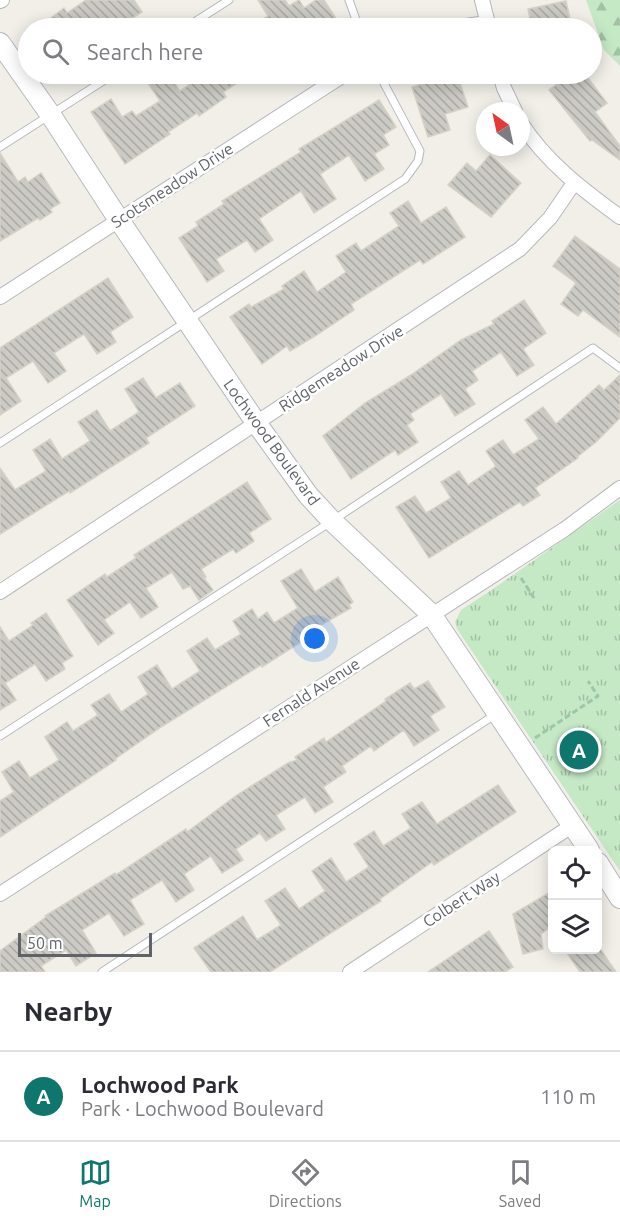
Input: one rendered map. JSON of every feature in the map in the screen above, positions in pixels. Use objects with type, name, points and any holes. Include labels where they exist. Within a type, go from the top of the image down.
[{"type":"street","points":[[482,0],[486,18]]},
{"type":"street","name":"Lochwood Boulevard","points":[[0,43],[18,69]]},
{"type":"street","name":"Lochwood Boulevard","points":[[29,84],[186,321],[308,495],[332,521],[431,614],[586,846]]},
{"type":"street","name":"Scotsmeadow Drive","points":[[0,297],[330,84]]},
{"type":"street","points":[[503,84],[511,102]]},
{"type":"street","points":[[530,137],[574,183],[620,216]]},
{"type":"street","name":"Ridgemeadow Drive","points":[[0,592],[520,249],[550,218],[574,183]]},
{"type":"street","name":"Fernald Avenue","points":[[0,894],[565,529],[620,488]]},
{"type":"street","name":"Colbert Way","points":[[354,971],[573,825]]},
{"type":"street","points":[[602,871],[620,898]]},
{"type":"lane","points":[[201,18],[230,0]]},
{"type":"lane","points":[[348,0],[355,18]]},
{"type":"lane","points":[[0,147],[98,84]]},
{"type":"lane","points":[[0,443],[405,179],[418,161],[420,151],[384,84]]},
{"type":"lane","points":[[0,736],[332,521],[593,348],[620,368]]},
{"type":"lane","points":[[102,972],[498,713]]},
{"type":"path","points":[[521,578],[534,598]]},
{"type":"path","points":[[534,738],[598,696],[588,681]]},
{"type":"green space","points":[[586,0],[620,0],[620,66],[604,50],[602,18],[592,18]]},
{"type":"green space","points":[[620,500],[620,871],[457,629],[455,622],[461,610]]},
{"type":"building","points":[[86,0],[134,0],[142,12],[133,18],[51,18],[64,8],[67,13]]},
{"type":"building","points":[[258,0],[285,0],[289,6],[299,0],[304,8],[316,0],[324,0],[336,18],[265,18],[268,16]]},
{"type":"building","points":[[566,1],[570,18],[530,18],[528,9]]},
{"type":"building","points":[[149,84],[175,84],[180,91],[191,84],[235,84],[223,92],[226,97],[199,116],[197,113],[168,132],[170,134],[125,164],[91,112],[111,99],[122,117],[132,111],[136,116],[160,101]]},
{"type":"building","points":[[422,84],[460,84],[468,107],[445,114],[450,130],[428,137],[412,87]]},
{"type":"building","points":[[557,84],[593,84],[607,103],[595,112],[620,146],[620,160],[592,140],[590,141],[549,90]]},
{"type":"building","points":[[379,100],[396,127],[383,135],[389,145],[374,154],[384,169],[365,181],[349,155],[320,174],[336,199],[314,213],[301,191],[259,219],[273,240],[255,252],[247,240],[216,259],[224,271],[207,282],[179,238],[198,226],[196,222],[224,204],[222,201],[301,152],[299,149]]},
{"type":"building","points":[[0,153],[18,182],[25,177],[28,182],[41,173],[60,203],[50,209],[52,212],[40,220],[38,218],[0,241]]},
{"type":"building","points":[[491,156],[521,183],[491,217],[448,185],[467,163],[476,171]]},
{"type":"building","points":[[408,201],[421,223],[446,207],[465,237],[423,264],[420,260],[351,304],[354,310],[315,336],[290,351],[287,346],[262,364],[230,317],[249,304],[251,307],[284,289],[282,286],[304,271],[317,292],[346,272],[336,256],[356,243],[361,251],[399,226],[390,213]]},
{"type":"building","points":[[575,236],[620,269],[620,337],[583,310],[578,316],[561,304],[576,283],[553,266]]},
{"type":"building","points":[[108,278],[133,317],[110,332],[116,342],[97,354],[84,334],[54,353],[66,371],[48,383],[33,361],[6,378],[21,401],[0,415],[0,348]]},
{"type":"building","points":[[524,300],[546,333],[523,349],[534,365],[517,376],[501,352],[472,371],[478,380],[465,389],[475,404],[455,416],[441,394],[410,414],[414,420],[407,425],[418,442],[398,455],[395,450],[351,479],[323,436],[365,403],[411,375],[461,340],[494,324],[492,321]]},
{"type":"building","points":[[620,375],[620,418],[596,442],[578,458],[535,488],[540,495],[523,506],[520,502],[429,558],[396,507],[415,496],[426,513],[451,498],[441,482],[459,471],[468,485],[496,466],[486,451],[503,440],[513,455],[539,439],[525,420],[543,407],[556,424],[599,385],[604,390]]},
{"type":"building","points":[[143,378],[156,398],[180,383],[195,406],[146,438],[149,443],[0,534],[0,468],[15,490],[46,471],[33,450],[50,439],[62,459],[90,441],[78,422],[97,410],[110,431],[139,412],[125,389]]},
{"type":"building","points":[[247,482],[271,519],[249,533],[254,541],[236,553],[233,549],[201,569],[206,577],[204,578],[213,590],[199,600],[190,586],[183,589],[172,572],[146,588],[158,607],[141,618],[130,602],[104,620],[114,633],[98,645],[67,600],[105,574],[107,577],[136,558],[134,555]]},
{"type":"building","points":[[301,569],[315,592],[338,577],[353,602],[349,605],[351,608],[298,638],[301,642],[262,667],[261,665],[161,727],[116,760],[0,837],[0,801],[14,792],[2,772],[19,761],[30,778],[59,760],[45,737],[67,722],[73,731],[98,715],[91,705],[109,694],[121,712],[148,694],[138,677],[157,665],[172,689],[200,671],[187,651],[207,638],[215,650],[241,634],[233,621],[252,609],[258,619],[267,612],[274,623],[298,608],[281,581]]},
{"type":"building","points":[[46,613],[73,656],[62,663],[65,669],[46,681],[35,664],[5,683],[16,700],[0,710],[0,627],[9,641]]},
{"type":"building","points":[[428,681],[445,707],[430,716],[439,730],[414,746],[404,730],[374,751],[371,746],[342,766],[346,772],[323,787],[333,802],[315,813],[305,797],[276,815],[285,829],[266,841],[260,833],[236,849],[243,860],[222,873],[211,856],[184,874],[194,890],[176,902],[162,880],[130,900],[144,924],[124,936],[109,913],[82,930],[96,953],[76,966],[66,950],[41,966],[45,972],[0,972],[0,951],[45,916],[115,873],[116,875],[186,829],[187,832],[237,795],[288,763],[297,760],[295,757],[324,738],[326,742],[410,683],[414,689]]},
{"type":"building","points":[[498,785],[516,812],[434,865],[432,862],[380,899],[381,901],[270,972],[211,972],[194,948],[243,916],[257,940],[281,925],[265,901],[285,888],[299,909],[325,891],[312,871],[331,858],[346,882],[369,867],[354,844],[374,831],[383,846],[411,828],[402,814],[422,802],[437,824]]},
{"type":"building","points":[[548,893],[548,929],[541,934],[543,949],[523,954],[513,914]]},
{"type":"building","points":[[489,931],[513,967],[505,972],[428,972]]},
{"type":"building","points":[[602,951],[616,972],[580,972],[568,954],[602,954]]},
{"type":"place","name":"Lochwood Park","points":[[579,750]]}]
